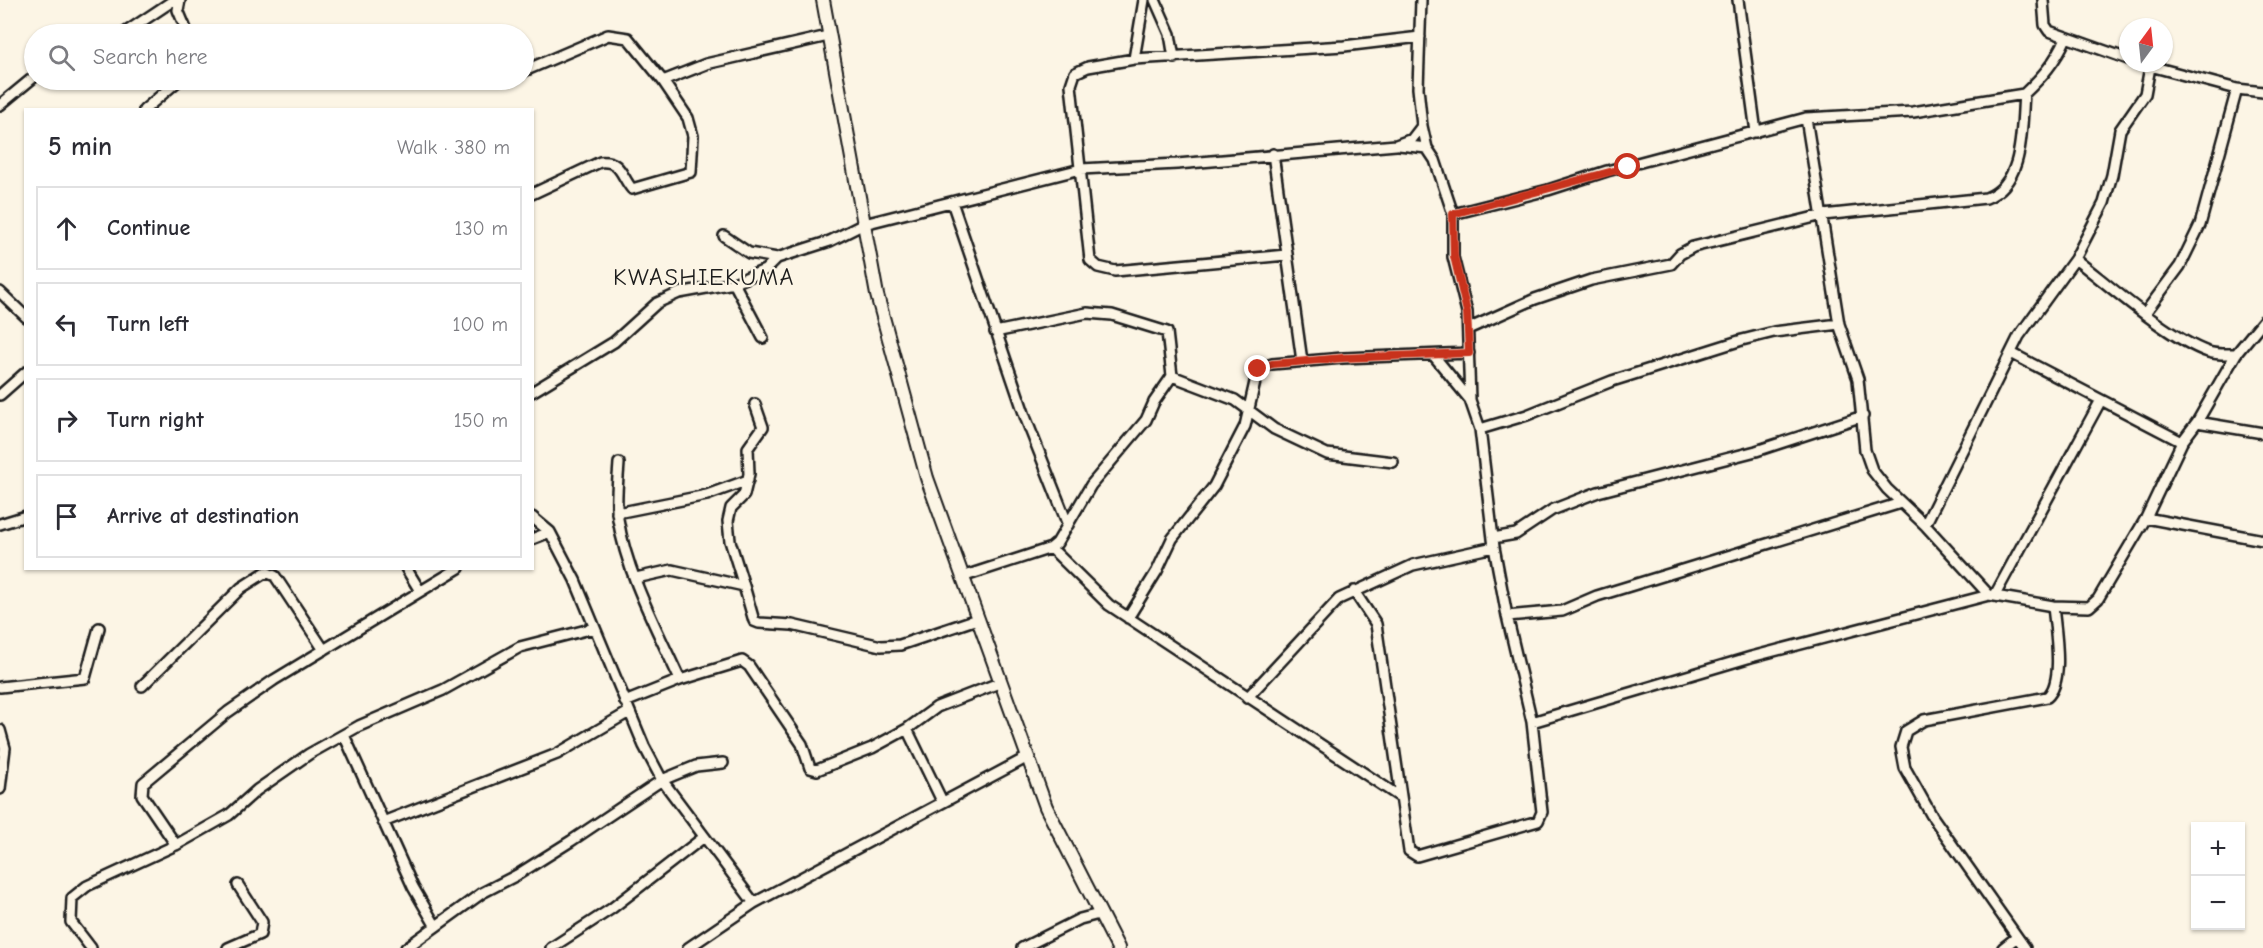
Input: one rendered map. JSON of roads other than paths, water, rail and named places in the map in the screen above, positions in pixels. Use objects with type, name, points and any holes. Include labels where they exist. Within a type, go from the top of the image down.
[{"type":"street","points":[[138,24],[174,0]]},
{"type":"street","points":[[180,0],[178,10],[184,24]]},
{"type":"street","points":[[823,0],[877,295],[927,478],[1026,758],[1046,807],[1118,948]]},
{"type":"street","points":[[1134,59],[1144,0]]},
{"type":"street","points":[[1155,0],[1170,34],[1174,58]]},
{"type":"street","points":[[1354,591],[1376,624],[1409,852],[1413,855],[1533,824],[1542,812],[1532,722],[1507,616],[1493,542],[1480,429],[1470,400],[1467,312],[1454,256],[1453,214],[1435,160],[1427,148],[1422,126],[1418,88],[1421,0]]},
{"type":"street","points":[[1738,0],[1756,132]]},
{"type":"street","points":[[2043,0],[2044,25],[2049,32],[2119,56]]},
{"type":"street","points":[[534,67],[614,35],[628,38],[637,46],[663,81],[691,127],[693,166],[691,172],[637,190],[629,186],[619,166],[600,162],[534,193]]},
{"type":"street","points":[[663,81],[706,64],[828,36]]},
{"type":"street","points":[[1286,255],[1104,270],[1090,260],[1082,169],[1071,85],[1075,74],[1088,66],[1134,59],[1344,46],[1420,37]]},
{"type":"street","points":[[1453,214],[1806,118],[1913,112],[2024,94],[2045,74],[2059,55],[2066,38]]},
{"type":"street","points":[[1925,525],[2011,353],[2029,321],[2075,259],[2104,203],[2120,130],[2145,94],[2149,72]]},
{"type":"street","points":[[2170,72],[2237,89],[2263,92]]},
{"type":"street","points":[[0,105],[24,88]]},
{"type":"street","points":[[2145,313],[2180,266],[2196,235],[2237,89]]},
{"type":"street","points":[[146,108],[167,90]]},
{"type":"street","points":[[1468,329],[1535,299],[1591,280],[1671,264],[1680,254],[1694,247],[1823,215],[1986,198],[1997,194],[2010,180],[2018,154],[2024,94]]},
{"type":"street","points":[[1806,118],[1839,324],[1858,379],[1863,416],[1864,450],[1872,470],[1901,503],[1992,595]]},
{"type":"street","points":[[1396,145],[1412,139],[1422,126]]},
{"type":"street","points":[[534,391],[614,342],[657,303],[679,293],[734,284],[765,270],[777,258],[830,241],[864,224],[1082,169],[1177,164],[1396,145],[1427,148]]},
{"type":"street","points":[[1273,154],[1284,219],[1286,255],[1302,361]]},
{"type":"street","points":[[952,202],[1026,419],[1068,525]]},
{"type":"street","points":[[724,236],[749,253],[777,258]]},
{"type":"street","points":[[2075,259],[2145,313],[2208,352],[2222,355],[2236,354]]},
{"type":"street","points":[[734,284],[763,338]]},
{"type":"street","points":[[0,292],[24,315]]},
{"type":"street","points":[[962,577],[1051,548],[1068,525],[1091,485],[1146,420],[1154,402],[1172,376],[1167,332],[1112,315],[1087,313],[995,332]]},
{"type":"street","points":[[1532,722],[1751,657],[1992,595],[2053,606],[2089,607],[2098,599],[2146,518],[2182,442],[2197,422],[2236,354],[2263,322]]},
{"type":"street","points":[[1480,429],[1527,415],[1612,381],[1742,340],[1773,332],[1839,324]]},
{"type":"street","points":[[1128,618],[1157,571],[1172,539],[1210,492],[1242,431],[1258,369],[1272,364],[1302,361],[1469,353]]},
{"type":"street","points":[[2011,353],[2182,442]]},
{"type":"street","points":[[1434,356],[1470,400]]},
{"type":"street","points":[[0,395],[24,374]]},
{"type":"street","points":[[1172,376],[1249,408],[1274,429],[1327,454],[1393,462]]},
{"type":"street","points":[[1992,595],[2101,400]]},
{"type":"street","points":[[755,404],[763,427],[748,448],[748,480],[744,495],[731,508],[728,521],[730,541],[754,621],[792,625],[881,646],[900,645],[976,619]]},
{"type":"street","points":[[1247,698],[1331,606],[1354,591],[1413,565],[1516,534],[1551,510],[1598,492],[1756,451],[1863,416]]},
{"type":"street","points":[[2197,422],[2263,433]]},
{"type":"street","points":[[619,463],[617,513],[636,578],[680,680]]},
{"type":"street","points":[[617,513],[707,495],[748,480]]},
{"type":"street","points":[[1507,616],[1562,611],[1597,596],[1901,503]]},
{"type":"street","points":[[0,524],[24,517]]},
{"type":"street","points":[[2146,518],[2263,540]]},
{"type":"street","points":[[534,519],[550,532],[575,580],[625,702],[662,780],[754,903]]},
{"type":"street","points":[[534,538],[550,532]]},
{"type":"street","points":[[1051,548],[1101,599],[1247,698],[1400,797]]},
{"type":"street","points":[[142,686],[241,588],[268,570],[275,576],[324,650]]},
{"type":"street","points":[[407,570],[420,591]]},
{"type":"street","points":[[176,845],[142,795],[143,783],[228,712],[274,680],[456,570]]},
{"type":"street","points":[[636,578],[672,570],[744,586]]},
{"type":"street","points":[[2025,948],[1932,816],[1905,768],[1901,747],[1906,731],[1924,720],[2047,697],[2054,692],[2057,683],[2057,659],[2053,606]]},
{"type":"street","points":[[0,687],[85,678],[99,628]]},
{"type":"street","points":[[91,948],[70,922],[72,898],[87,886],[176,845],[229,815],[257,790],[309,754],[344,735],[443,690],[520,647],[594,628]]},
{"type":"street","points":[[625,702],[680,680],[742,661],[749,666],[802,744],[810,768],[817,770],[872,748],[907,729],[937,707],[999,683]]},
{"type":"street","points":[[383,822],[558,754],[630,712]]},
{"type":"street","points":[[907,729],[942,801]]},
{"type":"street","points":[[0,730],[5,748],[0,789]]},
{"type":"street","points":[[344,735],[413,887],[435,925]]},
{"type":"street","points":[[688,948],[754,903],[1026,758]]},
{"type":"street","points":[[406,948],[482,893],[517,875],[662,780],[696,766],[723,763]]},
{"type":"street","points":[[551,948],[611,909],[704,837]]},
{"type":"street","points":[[228,948],[260,934],[262,922],[238,885]]},
{"type":"street","points":[[1022,948],[1080,919],[1099,914]]},
{"type":"street","points":[[2003,948],[2017,937]]},
{"type":"district","name":"KWASHIEKUMA","points":[[704,277]]}]
